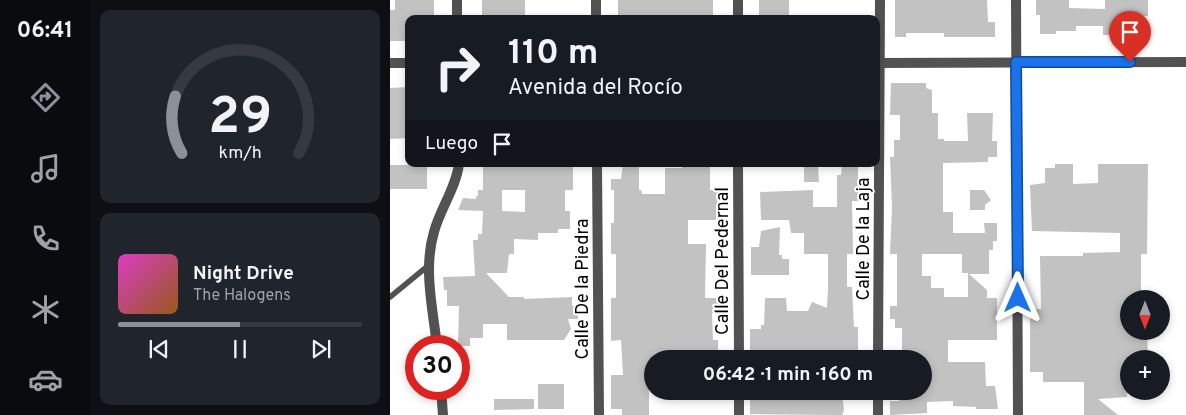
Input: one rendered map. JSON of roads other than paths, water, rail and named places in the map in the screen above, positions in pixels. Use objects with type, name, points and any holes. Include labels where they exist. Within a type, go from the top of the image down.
[{"type":"street","points":[[457,0],[457,15]]},
{"type":"street","points":[[596,0],[596,15]]},
{"type":"street","points":[[738,0],[738,15]]},
{"type":"street","name":"Calle De la Laja","points":[[880,0],[880,15]]},
{"type":"street","points":[[1016,0],[1018,415]]},
{"type":"street","points":[[880,63],[1186,62]]},
{"type":"street","points":[[390,63],[405,63]]},
{"type":"street","points":[[436,335],[430,264],[434,232],[452,188],[457,167]]},
{"type":"street","name":"Calle De la Piedra","points":[[597,167],[599,415]]},
{"type":"street","name":"Calle Del Pedernal","points":[[738,167],[739,350]]},
{"type":"street","name":"Calle De la Laja","points":[[878,167],[878,350]]},
{"type":"street","points":[[442,400],[443,415]]},
{"type":"street","points":[[739,400],[739,415]]},
{"type":"street","points":[[878,400],[878,415]]},
{"type":"lane","points":[[390,297],[430,264]]}]
